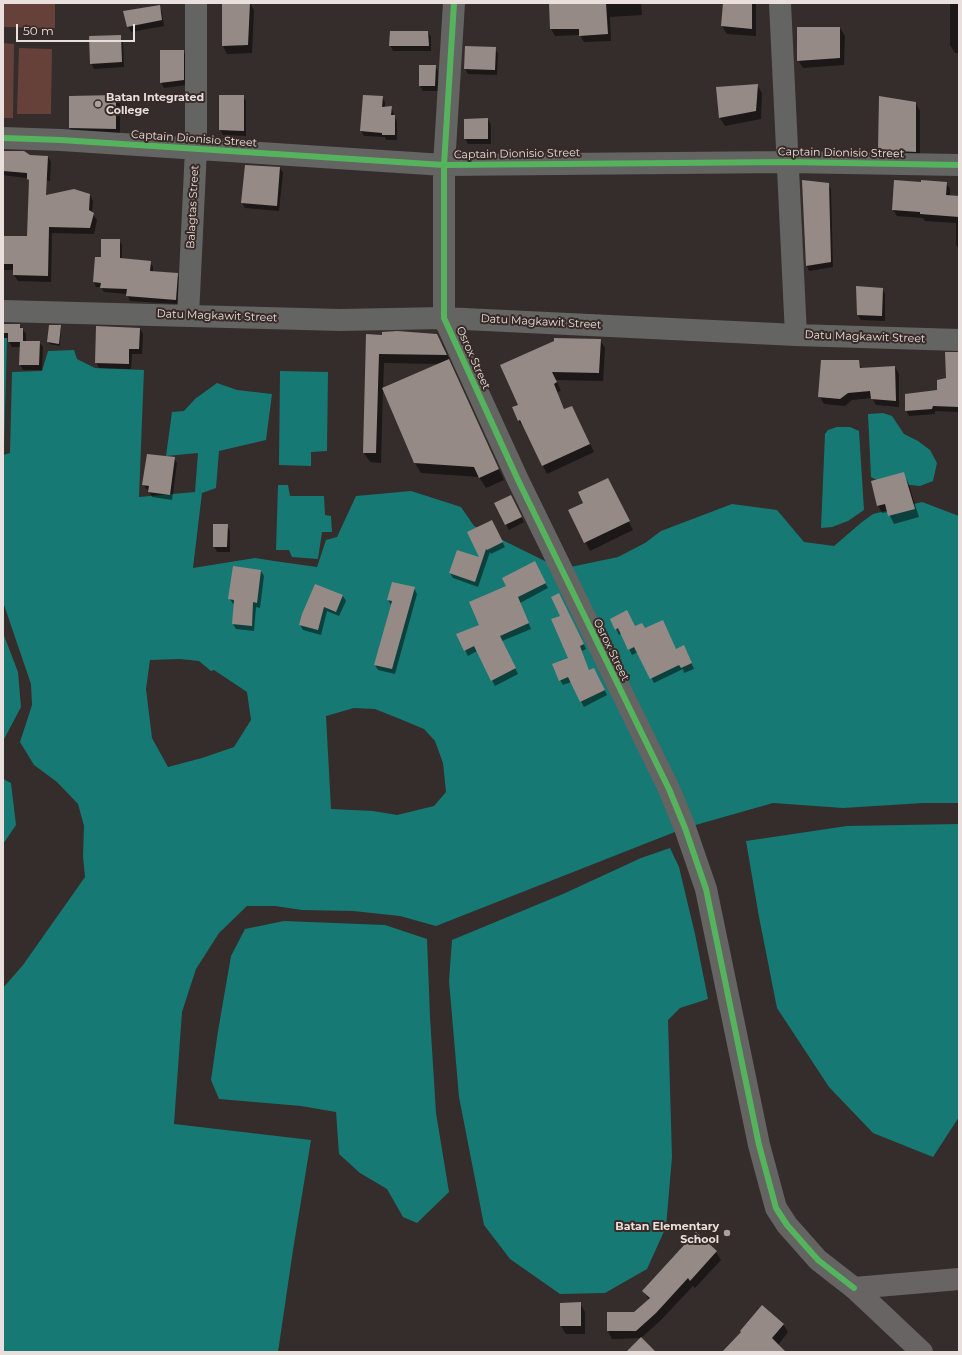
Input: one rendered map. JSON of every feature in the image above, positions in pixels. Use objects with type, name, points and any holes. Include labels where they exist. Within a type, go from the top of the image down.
[{"type":"main road","points":[[854,1288],[959,1280]]},
{"type":"main road","points":[[854,1288],[922,1352]]},
{"type":"street","name":"Balagtas Street","points":[[188,316],[196,149],[196,3]]},
{"type":"street","name":"Osrox Street","points":[[454,3],[444,165],[444,318],[518,480],[669,789],[685,828],[706,889],[759,1146],[776,1208],[787,1225],[818,1260],[854,1288]]},
{"type":"street","points":[[780,3],[796,335]]},
{"type":"street","name":"Captain Dionisio Street","points":[[3,138],[444,165],[788,162],[959,165]]},
{"type":"street","name":"Datu Magkawit Street","points":[[3,311],[340,320],[444,318],[796,335],[959,340]]},
{"type":"shaded area","points":[[3,3],[55,3],[55,28],[3,27]]},
{"type":"shaded area","points":[[3,43],[14,44],[13,118],[3,118]]},
{"type":"shaded area","points":[[19,48],[52,49],[51,114],[17,114]]},
{"type":"water","points":[[3,338],[7,338],[4,447],[3,447]]},
{"type":"water","points":[[74,350],[77,359],[95,368],[144,370],[139,497],[195,492],[198,453],[166,456],[172,412],[184,411],[195,399],[217,383],[237,390],[272,394],[266,440],[219,451],[216,488],[202,493],[193,568],[255,558],[317,567],[326,540],[337,537],[356,496],[411,491],[461,507],[474,526],[561,569],[618,557],[645,543],[661,531],[732,504],[777,510],[804,542],[834,546],[873,514],[922,502],[959,516],[959,803],[923,803],[843,808],[773,803],[685,828],[436,926],[400,916],[353,911],[302,910],[275,906],[247,906],[219,933],[196,969],[182,1012],[174,1124],[311,1140],[278,1352],[3,1352],[3,988],[23,965],[85,877],[83,856],[84,826],[78,804],[57,782],[34,765],[20,742],[32,705],[31,684],[3,602],[3,455],[10,453],[12,372],[42,371],[48,351]],"holes":[[[180,659],[199,661],[211,671],[214,670],[247,692],[251,720],[234,747],[202,758],[168,767],[152,738],[146,689],[150,660]],[[354,708],[375,709],[400,719],[424,729],[435,741],[443,763],[446,792],[434,806],[397,815],[373,811],[331,809],[326,716]]]},
{"type":"water","points":[[280,371],[328,372],[327,451],[311,452],[311,466],[279,465]]},
{"type":"water","points":[[883,413],[892,416],[904,434],[918,441],[930,450],[937,463],[933,481],[920,486],[881,482],[871,477],[868,414]]},
{"type":"water","points":[[837,427],[850,427],[859,431],[864,510],[848,521],[832,527],[821,528],[825,434],[828,430]]},
{"type":"water","points":[[278,485],[288,485],[290,496],[324,496],[325,515],[331,516],[332,532],[322,532],[318,559],[292,557],[289,550],[276,550]]},
{"type":"water","points":[[3,633],[18,672],[21,707],[3,741]]},
{"type":"water","points":[[3,779],[11,783],[16,825],[3,844]]},
{"type":"water","points":[[959,824],[959,1117],[933,1157],[873,1133],[829,1087],[777,1008],[746,841],[847,826]]},
{"type":"water","points":[[670,848],[679,867],[695,934],[708,999],[680,1008],[668,1020],[672,1157],[666,1227],[647,1269],[605,1293],[560,1294],[510,1259],[484,1225],[459,1097],[449,981],[452,940],[563,894],[641,858]]},
{"type":"water","points":[[284,921],[385,925],[427,939],[436,1113],[449,1192],[417,1223],[403,1217],[387,1189],[360,1173],[339,1154],[336,1112],[301,1106],[219,1099],[211,1080],[231,956],[245,929]]},
{"type":"building","points":[[222,3],[250,3],[248,45],[222,46]]},
{"type":"building","points":[[549,3],[606,3],[608,34],[579,36],[579,29],[550,29]]},
{"type":"building","points":[[723,3],[752,3],[752,29],[721,26]]},
{"type":"building","points":[[160,5],[162,20],[127,27],[123,11]]},
{"type":"building","points":[[797,27],[840,27],[840,58],[797,61]]},
{"type":"building","points":[[390,31],[428,31],[429,46],[389,46]]},
{"type":"building","points":[[121,35],[122,62],[90,64],[89,36]]},
{"type":"building","points":[[465,46],[496,47],[495,70],[464,69]]},
{"type":"building","points":[[160,50],[184,50],[184,80],[160,83]]},
{"type":"building","points":[[419,65],[436,65],[435,86],[419,86]]},
{"type":"building","points":[[758,84],[756,111],[719,118],[716,87]]},
{"type":"building","points":[[116,95],[116,129],[69,128],[69,96]]},
{"type":"building","points":[[219,95],[244,95],[244,131],[219,130]]},
{"type":"building","points":[[363,95],[383,96],[382,107],[392,106],[391,115],[395,115],[395,135],[382,135],[382,133],[360,131]]},
{"type":"building","points":[[879,96],[916,102],[916,152],[878,150]]},
{"type":"building","points":[[488,118],[488,139],[464,139],[464,119]]},
{"type":"building","points":[[3,151],[24,151],[30,155],[48,156],[46,195],[74,189],[90,194],[89,210],[94,213],[90,228],[49,227],[48,276],[13,275],[13,264],[3,264],[3,236],[27,236],[29,180],[27,179],[27,173],[3,171]]},
{"type":"building","points":[[245,165],[280,167],[277,206],[241,203]]},
{"type":"building","points":[[802,180],[829,183],[831,262],[806,266]]},
{"type":"building","points":[[894,180],[947,182],[946,195],[959,196],[959,217],[892,210]]},
{"type":"building","points":[[101,239],[120,239],[120,258],[151,261],[150,271],[178,273],[176,300],[126,296],[127,289],[100,288],[101,283],[93,282],[95,257],[101,257]]},
{"type":"building","points":[[856,286],[883,288],[882,316],[857,315]]},
{"type":"building","points":[[3,324],[20,324],[20,328],[23,328],[23,341],[40,341],[39,365],[19,365],[20,342],[8,342],[8,333],[3,333]]},
{"type":"building","points":[[49,325],[61,325],[59,344],[47,342]]},
{"type":"building","points":[[96,326],[140,328],[139,349],[129,349],[129,364],[95,363]]},
{"type":"building","points":[[397,331],[437,334],[447,355],[379,354],[376,453],[363,453],[366,334],[382,335],[382,332]]},
{"type":"building","points":[[554,338],[601,339],[599,373],[552,372],[557,382],[554,384],[564,409],[572,406],[590,444],[542,466],[520,420],[518,421],[512,407],[518,405],[500,365],[554,341]]},
{"type":"building","points":[[945,352],[959,352],[959,407],[933,406],[932,409],[905,411],[905,394],[937,390],[937,380],[946,378]]},
{"type":"building","points":[[449,359],[499,469],[479,478],[474,467],[414,463],[382,388]]},
{"type":"building","points":[[821,360],[859,360],[860,368],[895,366],[896,401],[871,399],[870,391],[848,393],[840,399],[818,397]]},
{"type":"building","points":[[147,454],[175,457],[170,495],[148,492],[149,486],[142,485]]},
{"type":"building","points":[[904,472],[915,509],[888,516],[885,504],[877,506],[871,481]]},
{"type":"building","points":[[608,478],[630,521],[584,543],[568,510],[583,503],[578,492]]},
{"type":"building","points":[[511,495],[522,517],[505,525],[494,503]]},
{"type":"building","points":[[492,520],[503,542],[487,550],[486,549],[475,582],[449,573],[457,550],[479,557],[467,532]]},
{"type":"building","points":[[213,524],[228,524],[227,547],[213,547]]},
{"type":"building","points":[[535,561],[546,583],[518,597],[529,623],[500,636],[516,668],[491,681],[474,646],[464,651],[456,634],[479,625],[469,602],[506,586],[502,578]]},
{"type":"building","points":[[233,566],[261,570],[257,603],[253,602],[252,626],[232,624],[234,600],[228,599]]},
{"type":"building","points":[[392,582],[415,587],[392,669],[374,665],[392,601],[387,600]]},
{"type":"building","points":[[315,584],[343,595],[336,612],[324,607],[318,630],[299,625],[302,614]]},
{"type":"building","points":[[559,593],[584,644],[580,646],[589,670],[594,668],[605,690],[580,702],[568,677],[559,681],[552,664],[568,658],[551,619],[560,616],[551,597]]},
{"type":"building","points":[[627,610],[635,626],[642,623],[645,628],[663,620],[676,649],[684,645],[692,663],[681,668],[679,665],[650,679],[634,647],[628,650],[618,628],[615,630],[610,619]]},
{"type":"building","points":[[696,1232],[717,1251],[690,1281],[688,1278],[656,1313],[636,1331],[607,1331],[607,1312],[634,1312],[650,1298],[642,1291]]},
{"type":"building","points":[[581,1302],[581,1326],[560,1326],[560,1303]]},
{"type":"building","points":[[762,1305],[784,1324],[772,1338],[786,1352],[722,1352],[741,1332],[740,1331]]},
{"type":"building","points":[[641,1337],[656,1352],[626,1352]]},
{"type":"cycle path","points":[[454,3],[444,165],[444,318],[518,480],[669,789],[685,828],[706,889],[759,1145],[776,1208],[787,1225],[818,1260],[854,1288]]},
{"type":"cycle path","points":[[3,138],[61,140],[444,165],[788,162],[959,165]]},
{"type":"place","name":"Batan Integrated College","points":[[98,104]]},
{"type":"place","name":"Batan Elementary School","points":[[727,1233]]}]
